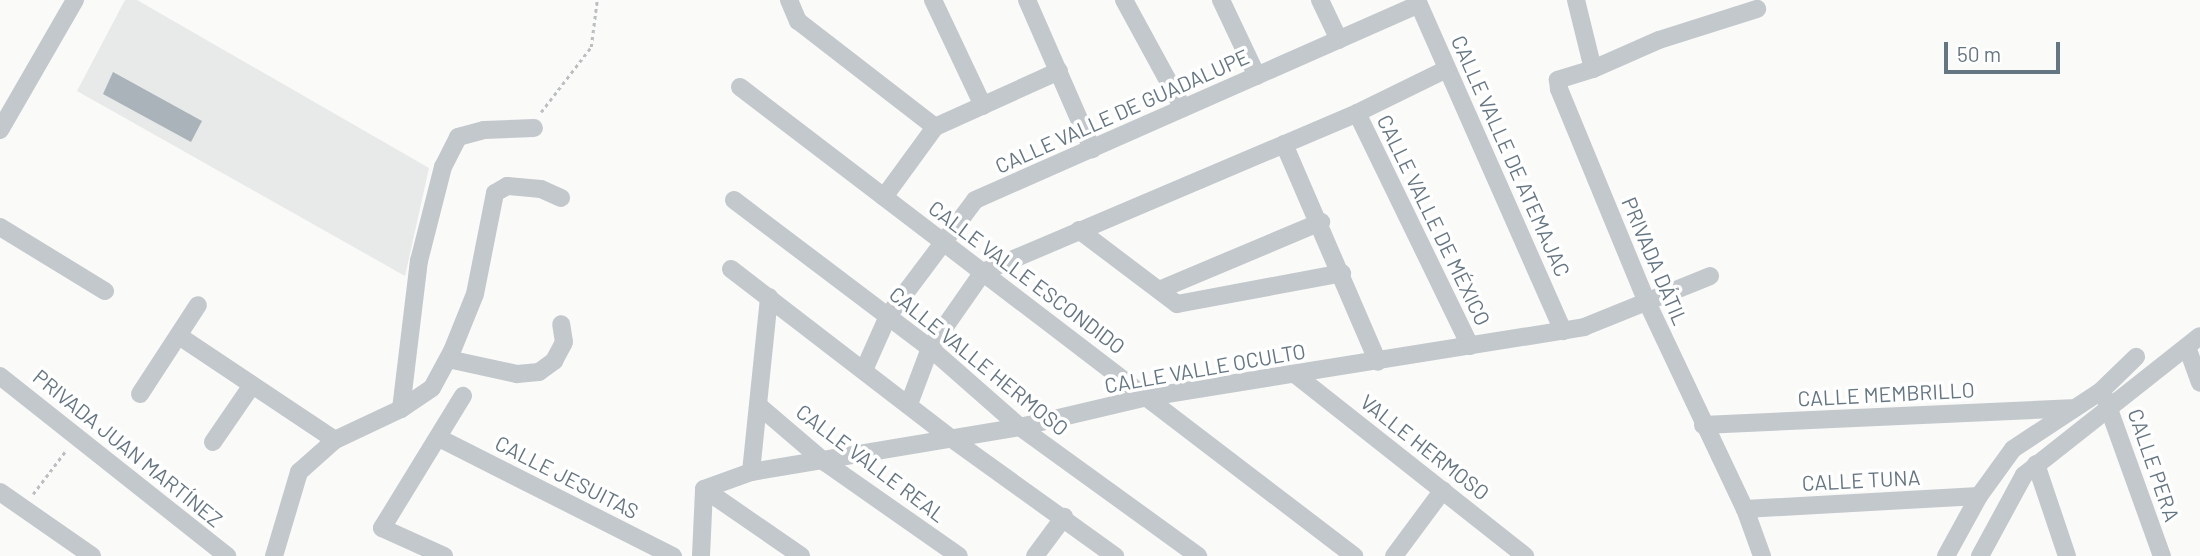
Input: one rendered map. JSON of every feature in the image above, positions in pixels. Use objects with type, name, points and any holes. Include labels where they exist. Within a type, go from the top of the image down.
[{"type":"street","points":[[0,130],[75,0]]},
{"type":"street","points":[[789,0],[799,22],[935,127]]},
{"type":"street","points":[[933,0],[982,106]]},
{"type":"street","points":[[1027,0],[1092,149]]},
{"type":"street","points":[[1124,0],[1183,108]]},
{"type":"street","points":[[1221,0],[1257,76]]},
{"type":"street","points":[[1320,0],[1339,40]]},
{"type":"street","points":[[1576,0],[1593,69],[1659,40],[1757,9]]},
{"type":"street","name":"CALLE VALLE DE GUADALUPE","points":[[864,370],[888,316],[975,200],[1339,40],[1418,2]]},
{"type":"street","name":"CALLE VALLE DE ATEMAJAC","points":[[1418,2],[1563,331]]},
{"type":"street","points":[[909,404],[930,348],[983,272],[1357,113],[1447,69]]},
{"type":"street","name":"PRIVADA DÁTIL","points":[[1593,69],[1558,80],[1559,89],[1647,302],[1745,509],[1762,556]]},
{"type":"street","points":[[884,197],[935,127],[1059,71]]},
{"type":"street","name":"CALLE VALLE ESCONDIDO","points":[[740,87],[1354,556]]},
{"type":"street","name":"CALLE VALLE DE MÉXICO","points":[[1357,113],[1470,346]]},
{"type":"street","points":[[401,409],[419,261],[443,167],[458,137],[484,130],[534,128]]},
{"type":"street","points":[[1284,144],[1321,222],[1378,362]]},
{"type":"street","points":[[274,556],[299,472],[335,440],[401,409],[432,388],[448,359],[475,294],[495,193],[507,186],[541,189],[561,198]]},
{"type":"street","name":"CALLE VALLE HERMOSO","points":[[734,200],[930,348],[1020,427],[1198,556]]},
{"type":"street","points":[[1159,290],[1321,222]]},
{"type":"street","points":[[0,227],[105,291]]},
{"type":"street","points":[[1079,230],[1177,304],[1342,273]]},
{"type":"street","points":[[732,269],[952,439],[1115,556]]},
{"type":"street","name":"CALLE VALLE OCULTO","points":[[704,489],[751,472],[826,463],[1020,427],[1148,397],[1563,331],[1647,302],[1710,276]]},
{"type":"street","points":[[751,472],[769,297]]},
{"type":"street","points":[[141,394],[198,305]]},
{"type":"street","points":[[448,359],[517,374],[539,372],[554,361],[564,342],[561,324]]},
{"type":"street","points":[[179,336],[335,440]]},
{"type":"street","points":[[1980,556],[2024,475],[2193,342],[2200,383]]},
{"type":"street","points":[[1946,556],[1979,496],[2014,449],[2071,408],[2101,391],[2136,357]]},
{"type":"street","name":"VALLE HERMOSO","points":[[1296,375],[1525,556]]},
{"type":"street","name":"PRIVADA JUAN MARTÍNEZ","points":[[0,376],[227,556]]},
{"type":"street","points":[[214,442],[252,385]]},
{"type":"street","name":"CALLE PERA","points":[[2101,391],[2110,407],[2162,556]]},
{"type":"street","points":[[443,556],[382,528],[441,439],[463,396]]},
{"type":"street","name":"CALLE VALLE REAL","points":[[758,405],[826,463],[959,556]]},
{"type":"street","name":"CALLE MEMBRILLO","points":[[1703,425],[2071,408]]},
{"type":"street","name":"CALLE JESUITAS","points":[[441,439],[673,556]]},
{"type":"street","points":[[2036,464],[2067,556]]},
{"type":"street","points":[[701,556],[704,489]]},
{"type":"street","points":[[704,489],[801,556]]},
{"type":"street","points":[[1394,556],[1443,490]]},
{"type":"street","points":[[0,492],[92,556]]},
{"type":"street","name":"CALLE TUNA","points":[[1745,509],[1979,496]]},
{"type":"street","points":[[1035,556],[1064,517]]},
{"type":"path","points":[[534,128],[545,104],[591,47],[597,0]]},
{"type":"path","points":[[23,506],[76,438]]},
{"type":"shaded area","points":[[125,0],[137,0],[429,168],[405,276],[77,91]]},
{"type":"building","points":[[113,72],[202,121],[191,142],[103,94]]}]
